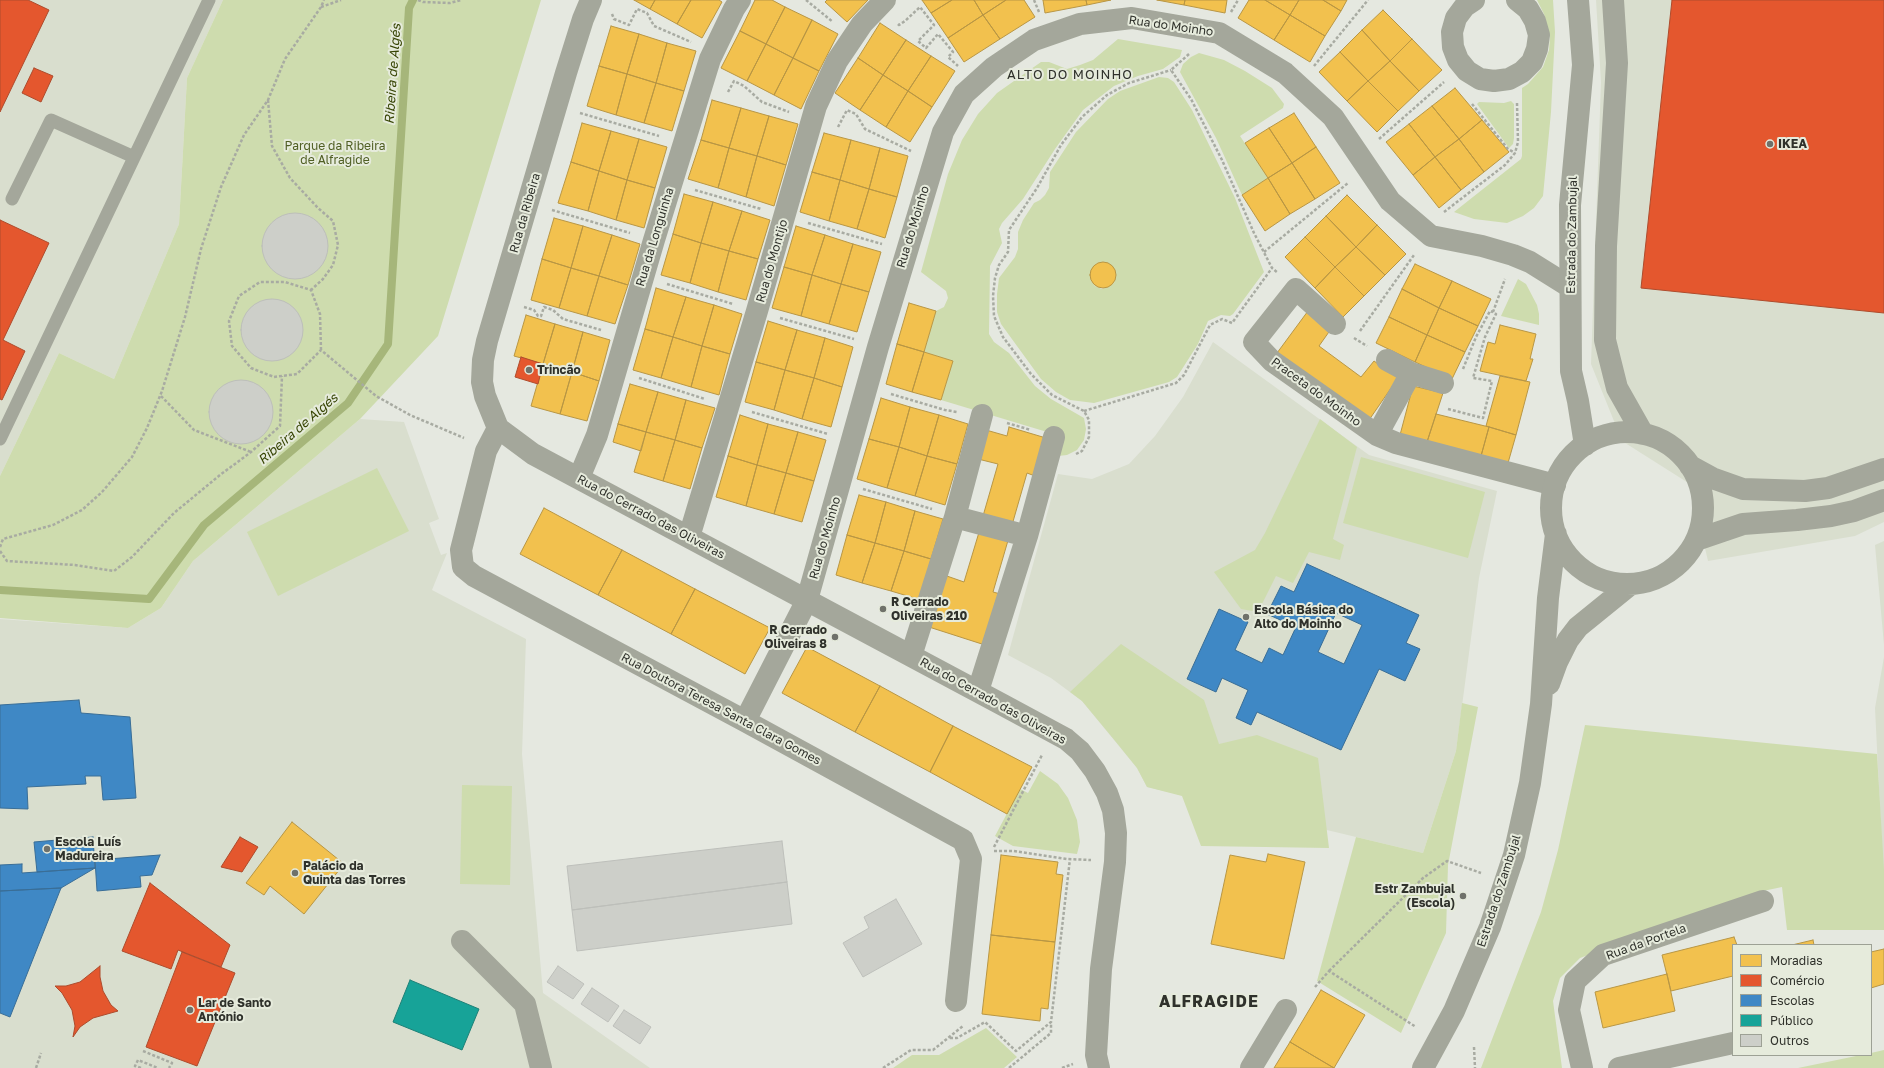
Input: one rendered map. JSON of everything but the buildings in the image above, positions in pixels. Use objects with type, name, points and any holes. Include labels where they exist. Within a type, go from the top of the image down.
[{"type":"street","name":"Rua da Ribeira","points":[[498,428],[485,396],[482,382],[483,360],[566,73],[583,19],[591,0]]},
{"type":"street","name":"Rua da Longuinha","points":[[579,478],[597,434],[625,336],[710,59],[734,9],[740,0]]},
{"type":"street","name":"Rua do Montijo","points":[[689,537],[785,216],[816,106],[837,61],[862,24],[885,0]]},
{"type":"street","points":[[1465,2],[1456,18],[1452,32],[1453,47],[1458,60],[1467,71],[1480,79],[1494,81],[1509,79],[1522,72],[1532,62],[1537,49],[1539,35],[1536,21],[1528,9],[1517,0]]},
{"type":"street","name":"Estrada do Zambujal","points":[[1578,0],[1583,65],[1570,205],[1571,371],[1578,401],[1585,445]]},
{"type":"street","points":[[1613,0],[1617,63],[1606,246],[1605,340],[1617,388],[1643,434]]},
{"type":"street","name":"Rua do Moinho","points":[[807,600],[903,260],[942,132],[964,94],[994,67],[1034,40],[1080,24],[1132,18],[1219,34],[1284,73],[1333,117],[1390,202],[1431,236],[1482,246],[1513,255],[1530,262],[1570,287]]},
{"type":"street","points":[[1296,289],[1335,324]]},
{"type":"street","name":"Praceta do Moinho","points":[[1296,289],[1254,342],[1272,361],[1376,435],[1396,443],[1555,485]]},
{"type":"street","points":[[1387,360],[1411,373],[1451,386]]},
{"type":"street","points":[[1376,435],[1411,373]]},
{"type":"street","points":[[911,656],[955,517],[982,415]]},
{"type":"street","name":"Rua do Cerrado das Oliveiras","points":[[498,428],[533,454],[1054,732],[1080,751],[1095,771],[1107,793],[1111,804],[1116,833],[1115,862],[1101,969],[1096,1055],[1098,1067]]},
{"type":"street","name":"Rua Doutora Teresa Santa Clara Gomes","points":[[498,428],[486,450],[482,465],[461,550],[463,567],[474,576],[745,721],[962,840],[971,859],[956,1001]]},
{"type":"street","points":[[1623,432],[1643,434],[1661,440],[1677,451],[1690,466],[1699,483],[1703,502],[1702,522],[1696,540],[1688,554],[1676,566],[1663,575],[1647,582],[1631,584],[1607,581],[1585,571],[1567,555],[1556,534],[1552,518],[1552,501],[1555,485],[1565,465],[1572,456],[1585,445],[1603,436],[1623,432]]},
{"type":"street","points":[[978,691],[1027,536],[1054,437]]},
{"type":"street","points":[[1690,466],[1712,478],[1743,489],[1805,491],[1828,488],[1884,469]]},
{"type":"street","points":[[1696,540],[1743,524],[1832,516],[1854,511],[1884,500]]},
{"type":"street","points":[[955,517],[1027,536]]},
{"type":"street","name":"Estrada do Zambujal","points":[[1424,1068],[1454,1011],[1490,927],[1514,855],[1530,783],[1541,704],[1548,598],[1556,534]]},
{"type":"street","name":"Estrada do Zambujal","points":[[1541,704],[1557,662],[1568,640],[1589,616],[1631,584]]},
{"type":"street","points":[[745,721],[807,600]]},
{"type":"street","name":"Rua da Portela","points":[[1582,1068],[1569,1010],[1575,981],[1603,956],[1763,901]]},
{"type":"street","points":[[462,941],[524,1004],[541,1068]]},
{"type":"street","points":[[1251,1068],[1286,1010]]},
{"type":"street","points":[[1619,1068],[1732,1043]]},
{"type":"lane","points":[[0,439],[209,0]]},
{"type":"lane","points":[[12,199],[51,120],[134,158]]},
{"type":"path","points":[[0,547],[3,539],[53,525],[82,510],[102,492],[132,457],[147,428],[162,391],[185,318],[201,249],[221,187],[244,135],[268,100],[285,59],[321,7],[324,0]]},
{"type":"path","points":[[321,7],[341,0]]},
{"type":"path","points":[[418,0],[423,2],[450,3],[461,0]]},
{"type":"path","points":[[806,0],[831,21]]},
{"type":"path","points":[[1330,46],[1368,0]]},
{"type":"path","points":[[905,21],[920,7],[934,25],[918,41],[926,48],[938,34],[953,52],[948,57]]},
{"type":"path","points":[[610,11],[614,19],[629,25],[636,9],[647,13],[654,26],[684,40]]},
{"type":"path","points":[[1048,458],[1065,461],[1082,451],[1089,437],[1089,420],[1084,411],[1052,395],[1031,374],[1003,337],[994,316],[993,296],[995,278],[999,264],[1008,252],[1009,230],[1037,188],[1061,145],[1082,117],[1107,95],[1124,86],[1171,70],[1185,56],[1219,34]]},
{"type":"path","points":[[1171,70],[1192,99],[1272,268],[1296,289]]},
{"type":"path","points":[[1392,127],[1448,78]]},
{"type":"path","points":[[1462,197],[1504,165],[1515,153],[1518,142],[1516,95],[1509,79]]},
{"type":"path","points":[[727,94],[734,81],[744,86],[762,102]]},
{"type":"path","points":[[268,100],[272,146],[290,178],[318,208],[333,221],[338,245],[333,265],[323,279],[311,290]]},
{"type":"path","points":[[1471,102],[1508,149],[1515,153]]},
{"type":"path","points":[[840,124],[847,110],[856,114],[866,129],[900,146]]},
{"type":"path","points":[[596,117],[648,133]]},
{"type":"path","points":[[1264,252],[1344,188]]},
{"type":"path","points":[[697,190],[785,216]]},
{"type":"path","points":[[567,214],[624,231]]},
{"type":"path","points":[[808,223],[868,240]]},
{"type":"path","points":[[1355,338],[1410,259]]},
{"type":"path","points":[[1084,411],[1176,383],[1184,375],[1210,325],[1222,319],[1232,323],[1272,268]]},
{"type":"path","points":[[1493,312],[1496,314],[1485,337],[1473,378],[1492,381],[1483,418],[1446,408],[1451,386],[1490,311],[1493,312],[1500,298],[1506,276]]},
{"type":"path","points":[[260,282],[285,282],[311,290],[320,314],[321,350],[297,374],[274,378],[250,368],[232,346],[229,322],[239,296],[260,282]]},
{"type":"path","points":[[669,285],[757,311]]},
{"type":"path","points":[[534,310],[538,316],[541,316],[544,307],[553,310],[563,319],[625,336]]},
{"type":"path","points":[[780,318],[827,331]]},
{"type":"path","points":[[1335,324],[1387,360]]},
{"type":"path","points":[[321,350],[376,396],[410,414],[469,439]]},
{"type":"path","points":[[0,551],[7,561],[75,565],[114,571],[132,557],[174,513],[220,475],[251,452],[280,426],[282,376]]},
{"type":"path","points":[[643,380],[729,406]]},
{"type":"path","points":[[896,395],[944,410]]},
{"type":"path","points":[[161,396],[194,430],[251,452]]},
{"type":"path","points":[[752,412],[816,431]]},
{"type":"path","points":[[871,491],[918,504]]},
{"type":"path","points":[[998,838],[1054,732]]},
{"type":"path","points":[[992,851],[1014,851],[1070,859],[1092,860]]},
{"type":"path","points":[[1009,1068],[1051,1033],[1070,859]]},
{"type":"path","points":[[1315,987],[1329,971],[1423,878],[1447,861],[1505,881]]},
{"type":"path","points":[[1329,971],[1409,1023]]},
{"type":"path","points":[[884,1068],[911,1050],[933,1050],[950,1038],[974,1015],[956,1001]]},
{"type":"path","points":[[950,1038],[957,1038],[985,1022],[1016,1051],[1051,1022]]},
{"type":"path","points":[[1474,1047],[1475,1068]]},
{"type":"path","points":[[142,1051],[172,1063],[170,1067],[174,1068]]},
{"type":"path","points":[[36,1068],[41,1053]]},
{"type":"path","points":[[141,1068],[135,1066],[138,1060],[158,1068]]},
{"type":"shaded area","points":[[0,0],[223,0],[187,78],[179,224],[114,379],[59,353],[0,476]]},
{"type":"shaded area","points":[[1596,0],[1884,0],[1884,522],[1855,536],[1708,561],[1690,484],[1622,441],[1591,364],[1601,82]]},
{"type":"shaded area","name":"Escola Básica do Alto do Moinho","points":[[1213,342],[1369,455],[1497,491],[1479,578],[1456,751],[1423,853],[1147,787],[1137,768],[1082,701],[1051,678],[1008,655],[1058,474],[1092,479],[1129,464],[1155,436],[1183,397]]},
{"type":"shaded area","points":[[360,419],[404,422],[439,519],[429,523],[441,555],[447,553],[432,590],[526,639],[522,754],[543,993],[650,1068],[0,1068],[0,619],[128,628],[161,608],[193,561]]},
{"type":"shaded area","points":[[1884,541],[1884,645],[1875,545]]},
{"type":"shaded area","points":[[1884,657],[1884,870],[1883,870],[1875,708]]},
{"type":"green space","name":"Parque da Ribeira de Alfragide","points":[[223,0],[541,0],[438,336],[360,419],[193,561],[161,608],[128,628],[0,618],[0,476],[59,353],[114,379],[179,224],[187,78]]},
{"type":"green space","points":[[1537,0],[1553,0],[1555,32],[1551,112],[1543,196],[1534,208],[1523,216],[1507,223],[1474,219],[1454,212],[1521,159],[1522,156],[1522,88],[1528,84],[1543,67],[1549,50],[1550,37],[1544,14]]},
{"type":"green space","points":[[1118,39],[1182,50],[1180,57],[1163,69],[1138,76],[1114,86],[1083,110],[1055,149],[1023,199],[1002,223],[999,229],[1002,243],[990,266],[989,334],[994,342],[1009,353],[1035,386],[1051,399],[1084,418],[1086,429],[1084,440],[1077,450],[1067,455],[1058,456],[1057,435],[941,400],[953,361],[924,352],[936,311],[944,307],[948,298],[946,291],[921,272],[948,174],[962,140],[978,114],[997,93],[1041,62],[1049,62],[1067,69],[1093,60]]},
{"type":"green space","points":[[1199,53],[1224,60],[1245,71],[1272,88],[1284,104],[1283,108],[1240,136],[1268,178],[1242,195],[1216,138],[1180,72],[1183,64],[1191,57]]},
{"type":"green space","points":[[1159,77],[1168,78],[1174,82],[1192,110],[1235,198],[1264,272],[1233,314],[1230,316],[1221,315],[1208,321],[1198,344],[1177,377],[1169,382],[1094,403],[1070,400],[1056,392],[1041,379],[1001,324],[997,312],[997,294],[999,278],[1015,257],[1018,249],[1018,232],[1023,220],[1034,203],[1045,195],[1049,188],[1050,172],[1076,132],[1108,99],[1120,91]],"holes":[[[1104,262],[1115,270],[1116,276],[1114,283],[1102,289],[1095,286],[1091,281],[1090,274],[1092,268],[1097,263]]]},
{"type":"green space","points":[[1511,101],[1514,104],[1514,138],[1513,144],[1509,148],[1477,104],[1479,102],[1504,103]]},
{"type":"green space","points":[[1518,279],[1526,284],[1537,305],[1539,325],[1501,316]]},
{"type":"green space","points":[[1320,419],[1357,447],[1333,539],[1344,545],[1340,560],[1309,552],[1293,583],[1276,576],[1258,612],[1241,609],[1214,572],[1255,550],[1265,533]]},
{"type":"green space","points":[[1361,457],[1485,492],[1468,558],[1343,523]]},
{"type":"green space","points":[[377,468],[409,531],[278,596],[247,532]]},
{"type":"green space","points":[[1121,644],[1204,700],[1219,744],[1257,735],[1318,758],[1329,848],[1201,846],[1182,796],[1147,787],[1137,768],[1116,742],[1082,701],[1070,692]]},
{"type":"green space","points":[[1462,703],[1478,707],[1448,865],[1446,933],[1401,1033],[1317,981],[1356,837],[1423,853],[1456,751]]},
{"type":"green space","points":[[1585,725],[1877,754],[1884,870],[1884,930],[1787,930],[1782,887],[1763,891],[1580,958],[1560,978],[1553,1001],[1562,1068],[1481,1068],[1541,912],[1558,850]]},
{"type":"green space","points":[[1040,771],[1058,784],[1068,798],[1077,820],[1080,842],[1077,854],[1013,846],[995,836],[1020,789],[1028,793]]},
{"type":"green space","points":[[462,785],[512,786],[510,885],[460,884]]},
{"type":"green space","points":[[986,1028],[1017,1057],[1004,1068],[893,1068],[912,1055],[939,1055]]},
{"type":"green space","points":[[1884,1050],[1884,1068],[1798,1068],[1856,1056],[1872,1056],[1872,1053]]},
{"type":"waterway","name":"Ribeira de Algés","points":[[0,590],[149,599],[204,525],[348,403],[388,344],[409,8],[413,0]]},
{"type":"place","name":"IKEA","points":[[1770,144]]},
{"type":"place","name":"Trincão","points":[[529,370]]},
{"type":"place","name":"R Cerrado Oliveiras 210","points":[[883,609]]},
{"type":"place","name":"Escola Básica do Alto do Moinho","points":[[1246,617]]},
{"type":"place","name":"R Cerrado Oliveiras 8","points":[[835,637]]},
{"type":"place","name":"Escola Luís Madureira","points":[[47,849]]},
{"type":"place","name":"Palácio da Quinta das Torres","points":[[295,873]]},
{"type":"place","name":"Estr Zambujal (Escola)","points":[[1463,896]]},
{"type":"place","name":"Lar de Santo António","points":[[190,1010]]},
{"type":"district","name":"ALTO DO MOINHO","points":[[1070,75]]},
{"type":"district","name":"ALFRAGIDE","points":[[1209,1002]]}]
